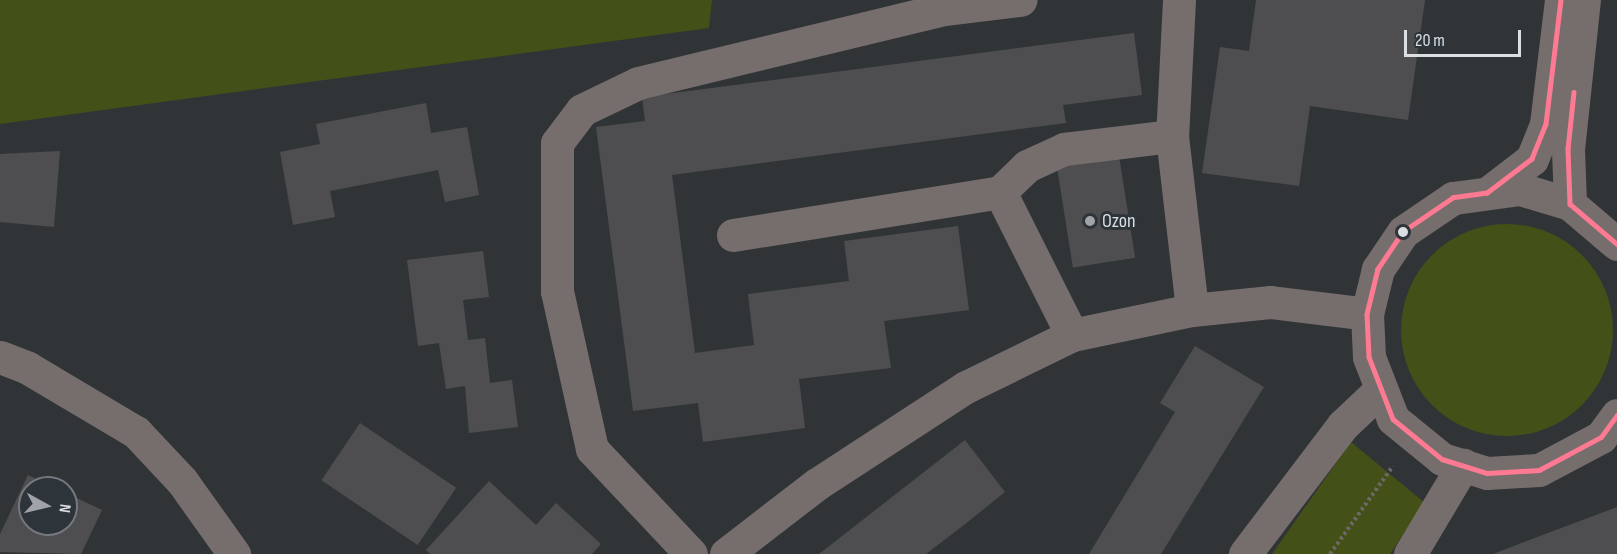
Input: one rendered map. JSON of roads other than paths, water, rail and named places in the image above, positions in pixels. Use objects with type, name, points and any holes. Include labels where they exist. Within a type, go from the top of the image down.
[{"type":"street","points":[[691,554],[591,449],[557,291],[557,143],[582,110],[638,83],[944,9],[1020,0]]},
{"type":"street","points":[[1179,0],[1172,136],[1192,310]]},
{"type":"street","points":[[1487,194],[1532,159],[1536,151],[1546,124],[1561,0]]},
{"type":"street","points":[[1570,204],[1568,149],[1584,0]]},
{"type":"street","points":[[733,235],[1000,192],[1027,166],[1064,149],[1172,136]]},
{"type":"street","points":[[1617,244],[1570,204],[1520,189],[1453,198],[1403,232],[1378,268],[1367,315],[1369,357],[1380,391],[1393,419],[1442,459],[1487,473],[1539,470],[1601,437],[1617,415]]},
{"type":"street","points":[[1000,192],[1072,335]]},
{"type":"street","points":[[726,554],[817,484],[966,387],[1072,335],[1192,310],[1271,302],[1367,315]]},
{"type":"street","points":[[0,357],[28,368],[136,432],[182,481],[234,554]]},
{"type":"street","points":[[1245,554],[1343,425],[1380,391]]},
{"type":"street","points":[[1410,554],[1463,465]]},
{"type":"place","name":"Ozon","points":[[1090,221]]}]
